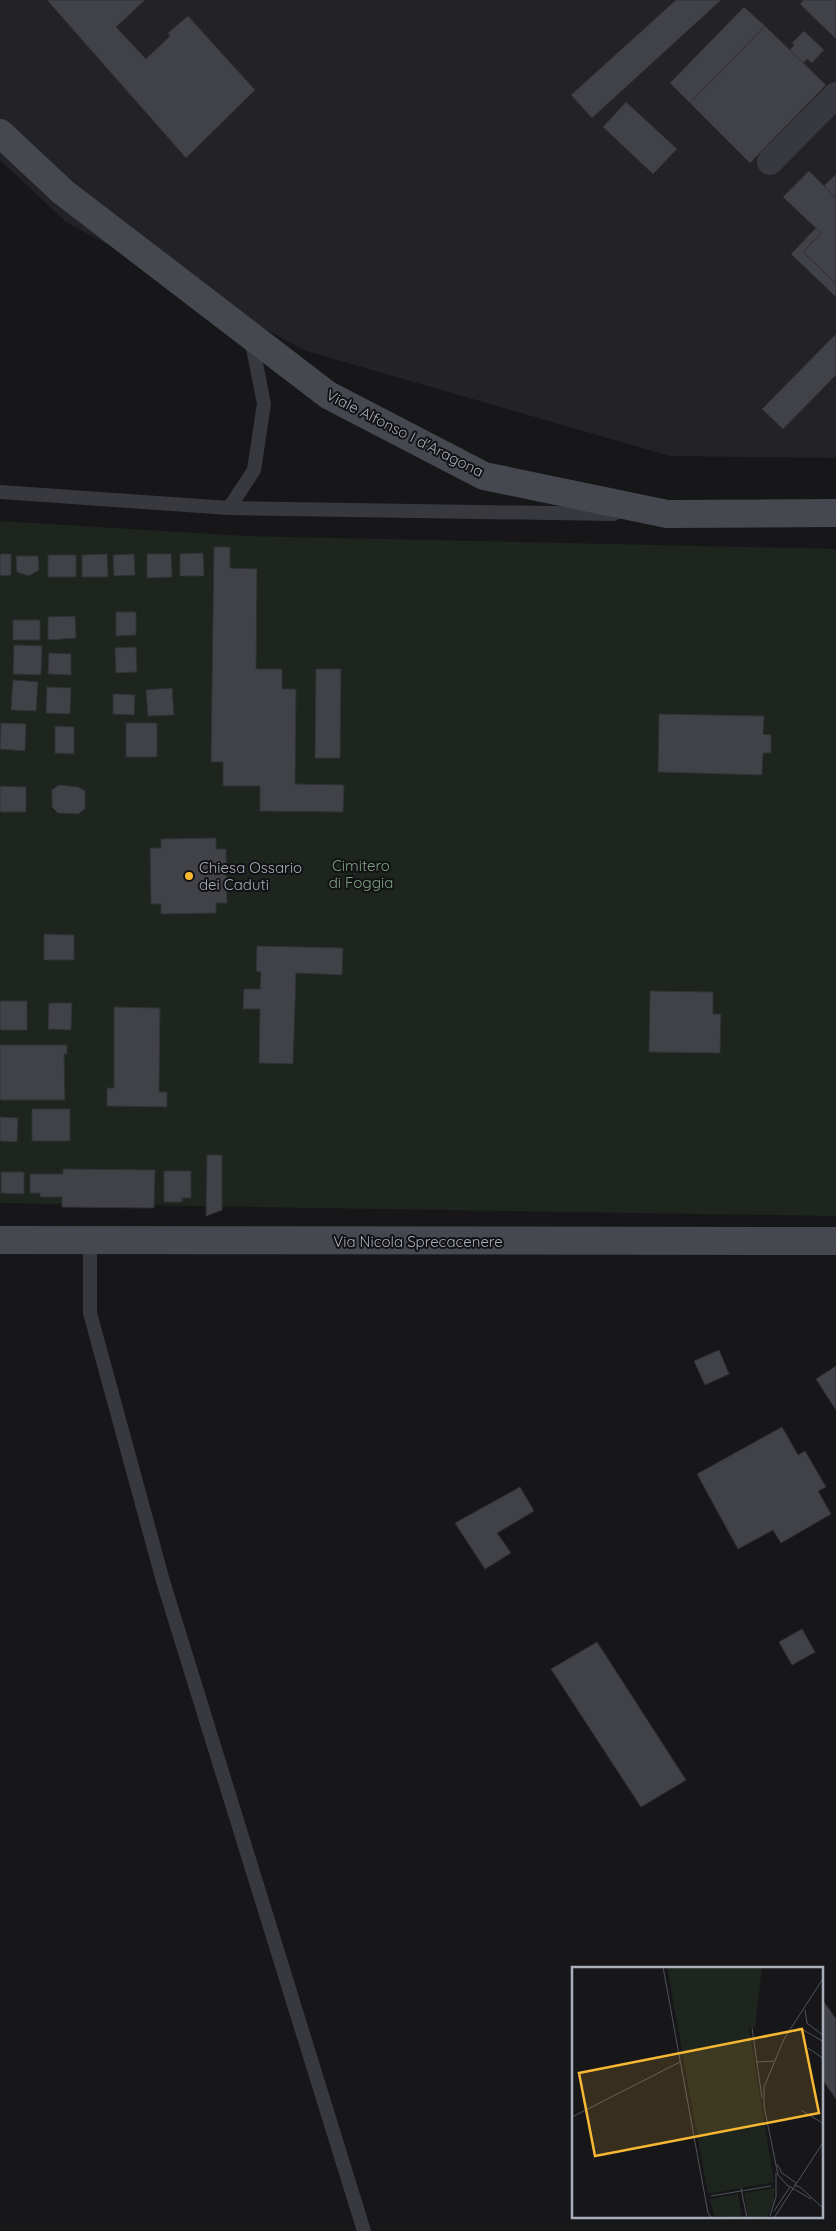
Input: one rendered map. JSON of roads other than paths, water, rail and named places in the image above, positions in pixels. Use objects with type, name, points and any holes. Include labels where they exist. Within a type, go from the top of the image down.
[{"type":"main road","name":"Viale Alfonso I d'Aragona","points":[[2,130],[63,192],[328,395],[484,476],[667,514],[836,513]]},
{"type":"main road","name":"Via Nicola Sprecacenere","points":[[0,1240],[836,1241]]},
{"type":"street","points":[[770,162],[836,95]]},
{"type":"lane","points":[[228,508],[254,470],[264,404],[250,335]]},
{"type":"lane","points":[[0,492],[228,508],[667,514]]},
{"type":"lane","points":[[90,1241],[90,1313],[163,1582],[364,2231]]},
{"type":"place","name":"Chiesa Ossario dei Caduti","points":[[189,876]]},
{"type":"park label","name":"Cimitero di Foggia","points":[[361,874]]}]
